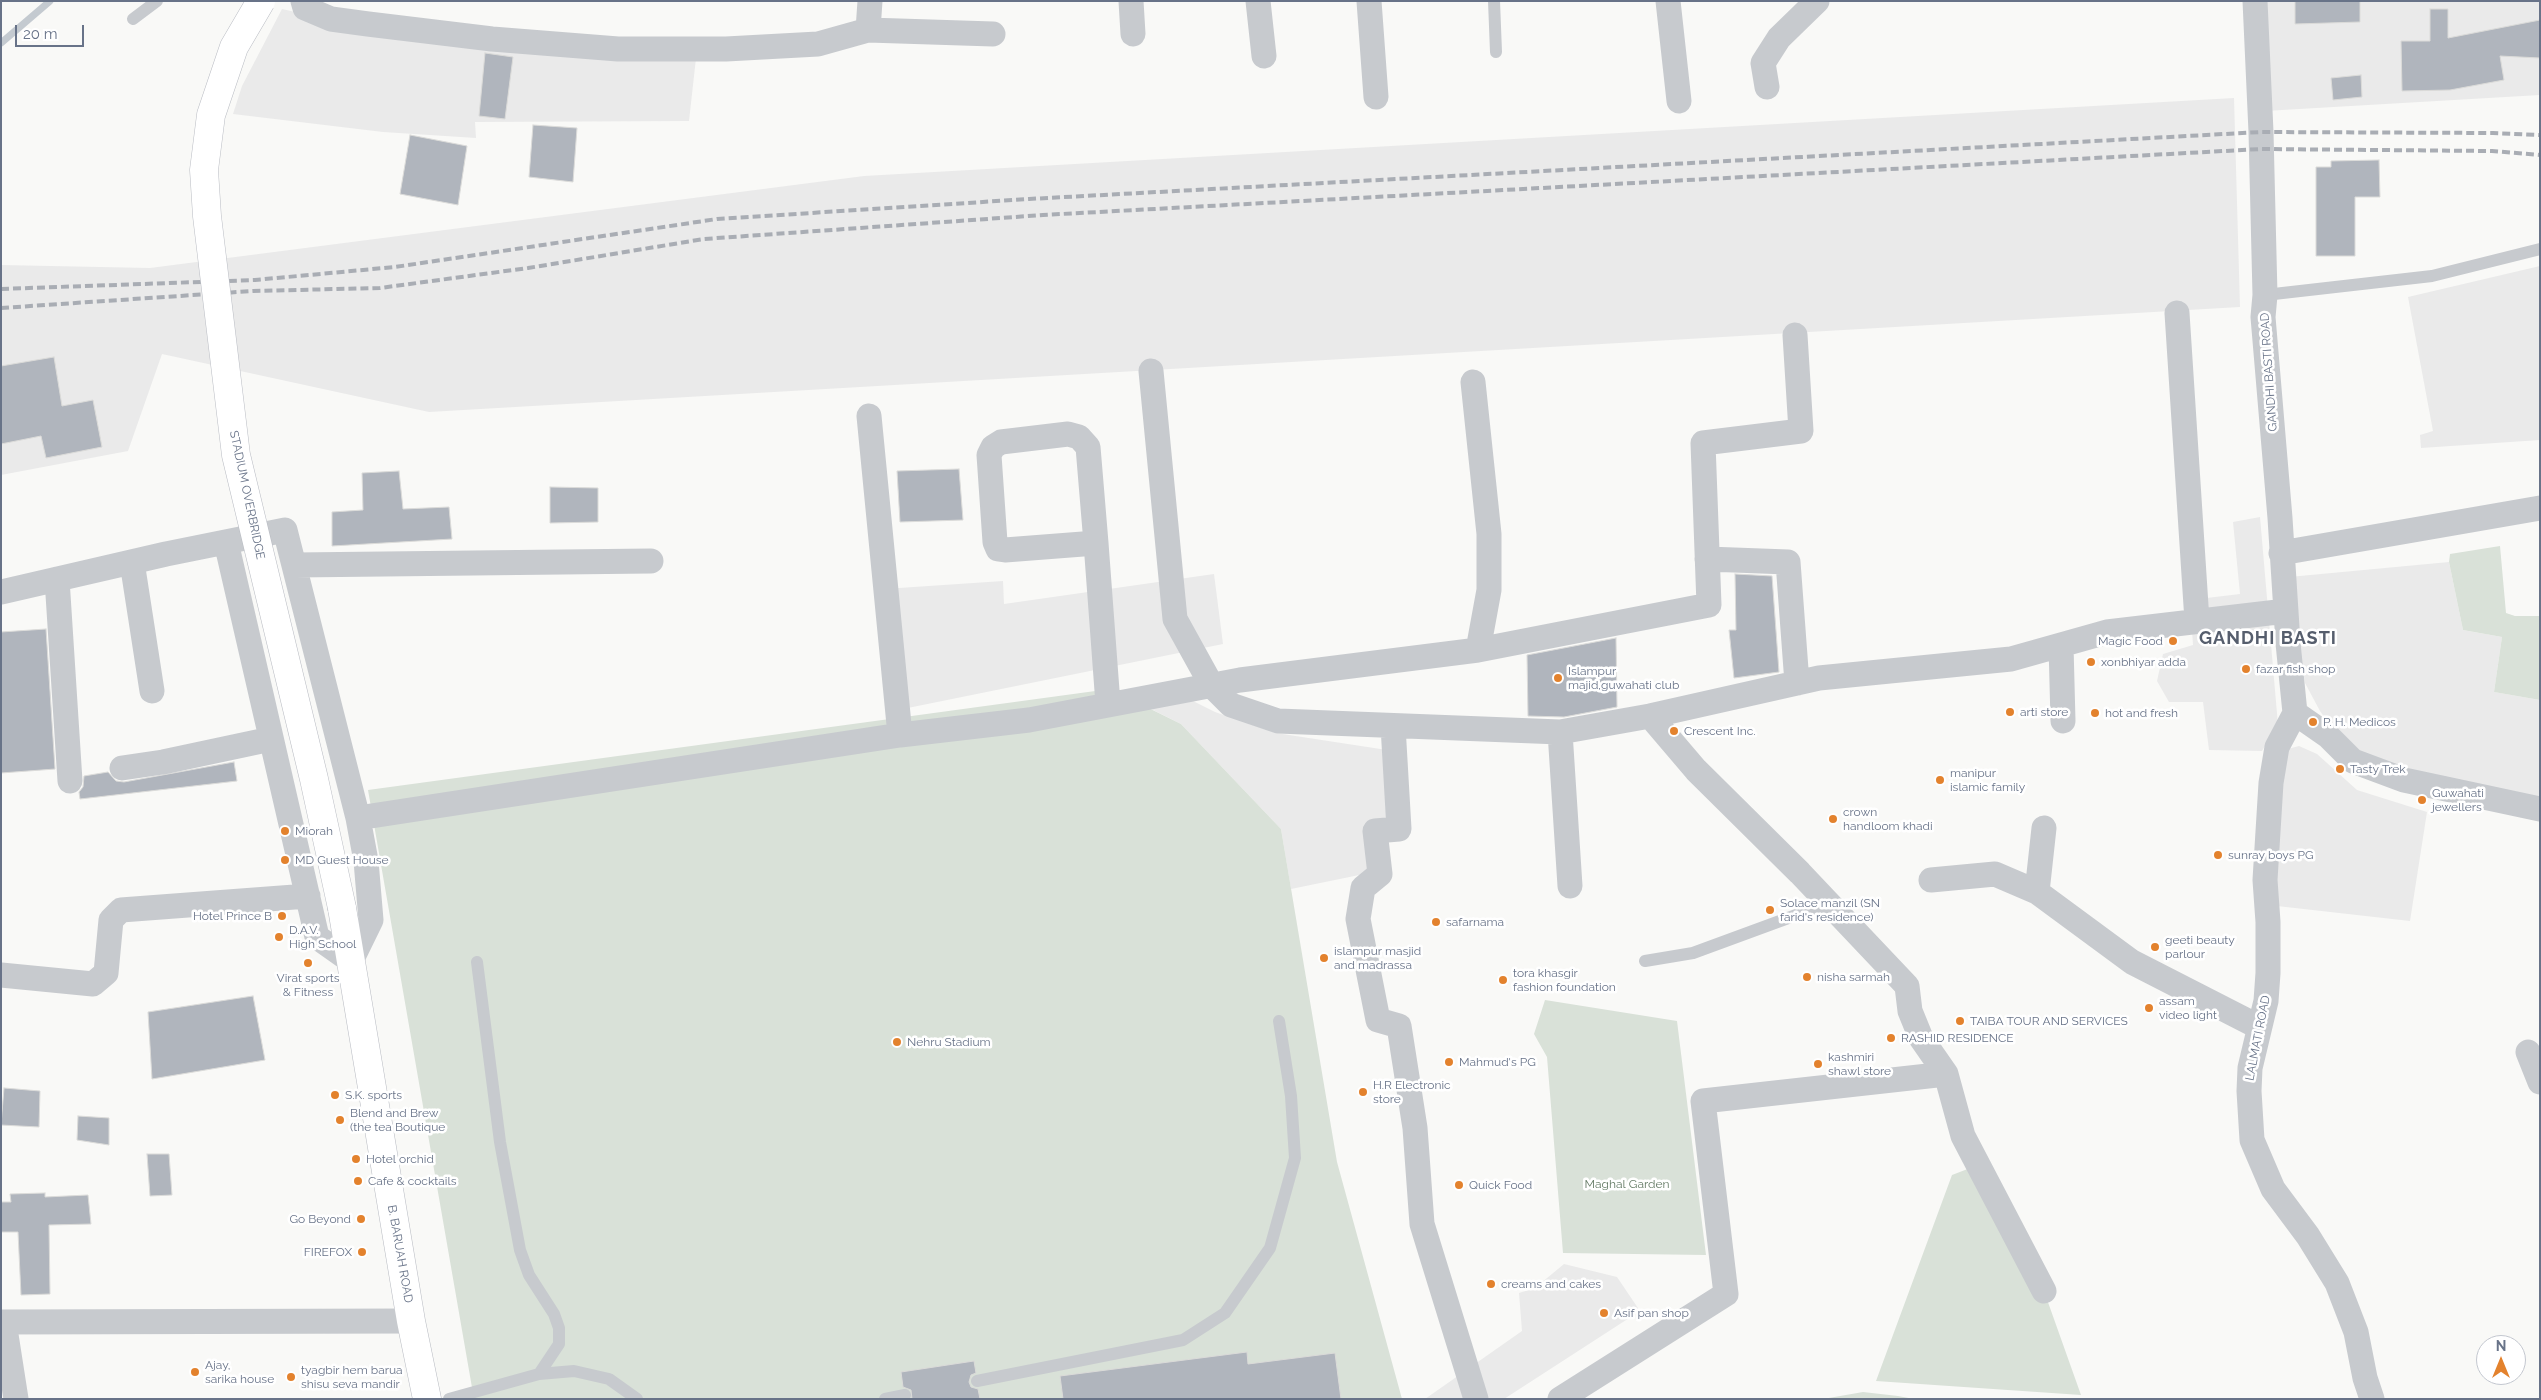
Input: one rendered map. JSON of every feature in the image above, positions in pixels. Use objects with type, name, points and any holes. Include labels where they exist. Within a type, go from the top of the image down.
[{"type":"main road","name":"STADIUM OVERBRIDGE","points":[[261,1],[234,47],[211,114],[204,170],[207,216],[236,455],[314,779],[342,908],[350,961]]},
{"type":"main road","name":"B. BARUAH ROAD","points":[[350,961],[411,1321],[427,1399]]},
{"type":"street","points":[[303,1],[305,8],[331,19],[492,39],[618,49],[726,49],[818,44],[868,30],[993,34]]},
{"type":"street","points":[[868,30],[870,1]]},
{"type":"street","points":[[1131,1],[1133,34]]},
{"type":"street","points":[[1258,1],[1264,56]]},
{"type":"street","points":[[1369,1],[1376,97]]},
{"type":"street","points":[[1668,1],[1679,101]]},
{"type":"street","points":[[1767,88],[1764,63],[1779,38],[1817,1]]},
{"type":"street","name":"GANDHI BASTI ROAD","points":[[2255,1],[2265,295],[2263,317],[2295,713]]},
{"type":"street","points":[[2177,313],[2197,621]]},
{"type":"street","points":[[358,818],[900,735],[1029,720],[1250,679],[1478,650],[1709,605],[1703,443],[1801,431],[1795,335]]},
{"type":"street","points":[[1151,371],[1175,619],[1212,686],[1231,705],[1278,721],[1560,732],[1650,716],[1820,678],[2011,659],[2107,632],[2286,611]]},
{"type":"street","points":[[1473,382],[1489,534],[1489,590],[1478,650]]},
{"type":"street","points":[[868,416],[900,735]]},
{"type":"street","points":[[1096,543],[998,549],[995,542],[989,455],[993,447],[1001,442],[1068,434],[1079,437],[1088,446],[1096,543],[1108,704]]},
{"type":"street","points":[[2281,553],[2540,508]]},
{"type":"street","points":[[1,592],[132,562],[226,542],[284,530],[358,818],[366,861],[372,920],[350,961],[317,937],[226,542]]},
{"type":"street","points":[[1708,559],[1788,562],[1797,683]]},
{"type":"street","points":[[294,565],[651,561]]},
{"type":"street","points":[[132,562],[152,691]]},
{"type":"street","points":[[58,579],[70,781]]},
{"type":"street","points":[[2061,645],[2063,721]]},
{"type":"street","points":[[2295,713],[2328,736],[2353,761],[2404,780],[2540,808]]},
{"type":"street","name":"LALMATI ROAD","points":[[2295,713],[2277,747],[2270,783],[2265,880],[2268,922],[2268,973],[2266,1000],[2250,1076],[2252,1140],[2273,1189],[2308,1236],[2337,1283],[2356,1332],[2365,1378],[2372,1399]]},
{"type":"street","points":[[1650,716],[1696,770],[1829,903],[1907,986],[1910,1011],[1921,1038],[1946,1074],[1963,1136],[2044,1291]]},
{"type":"street","points":[[1393,726],[1399,829],[1375,832],[1380,874],[1362,888],[1358,919],[1378,1020],[1399,1026],[1415,1128],[1422,1224],[1476,1399]]},
{"type":"street","points":[[1560,732],[1570,886]]},
{"type":"street","points":[[122,768],[163,762],[272,739]]},
{"type":"street","points":[[2037,892],[2044,828]]},
{"type":"street","points":[[1932,880],[1995,874],[2037,892],[2132,962],[2259,1027]]},
{"type":"street","points":[[1,975],[93,984],[106,973],[111,920],[121,910],[308,896]]},
{"type":"street","points":[[2528,1052],[2540,1082]]},
{"type":"street","points":[[1560,1399],[1726,1294],[1703,1101],[1946,1074]]},
{"type":"street","points":[[16,1399],[3,1322],[411,1321]]},
{"type":"lane","points":[[133,19],[157,1]]},
{"type":"lane","points":[[1494,1],[1496,52]]},
{"type":"lane","points":[[2265,295],[2432,276],[2540,249]]},
{"type":"lane","points":[[1645,961],[1693,952],[1829,903]]},
{"type":"lane","points":[[477,962],[500,1142],[520,1250],[530,1275],[554,1314],[559,1328],[559,1344],[539,1374]]},
{"type":"lane","points":[[977,1381],[1183,1340],[1225,1313],[1270,1248],[1295,1158],[1291,1096],[1279,1021]]},
{"type":"lane","points":[[449,1399],[539,1374],[574,1371],[609,1379],[637,1399]]},
{"type":"lane","points":[[886,1399],[905,1395]]},
{"type":"shaded area","points":[[2263,1],[2540,1],[2540,95],[2265,111]]},
{"type":"shaded area","points":[[282,9],[384,32],[696,58],[689,121],[475,122],[476,138],[383,132],[233,114],[242,86]]},
{"type":"shaded area","points":[[2234,98],[2240,307],[429,412],[162,354],[128,451],[1,475],[1,265],[150,268],[864,176]]},
{"type":"shaded area","points":[[2540,266],[2540,440],[2421,448],[2420,435],[2433,431],[2408,297]]},
{"type":"shaded area","points":[[2260,517],[2278,725],[2262,751],[2209,750],[2203,702],[2169,702],[2157,681],[2163,654],[2193,645],[2190,600],[2240,594],[2233,522]]},
{"type":"shaded area","points":[[2449,562],[2463,630],[2502,637],[2494,692],[2540,700],[2540,802],[2392,769],[2340,740],[2320,711],[2305,683],[2289,577]]},
{"type":"shaded area","points":[[1214,574],[1223,644],[888,712],[884,589],[1003,581],[1004,604]]},
{"type":"shaded area","points":[[1191,700],[1215,712],[1276,733],[1387,750],[1392,818],[1365,824],[1369,873],[1291,889],[1281,829],[1181,724],[1151,709]]},
{"type":"shaded area","points":[[2299,746],[2317,754],[2357,790],[2427,812],[2410,921],[2277,906],[2276,819],[2288,749]]},
{"type":"shaded area","points":[[1564,1264],[1617,1277],[1640,1311],[1504,1399],[1425,1399],[1522,1331],[1519,1293],[1535,1288]]},
{"type":"green space","points":[[2500,546],[2506,613],[2515,616],[2540,616],[2540,700],[2494,692],[2502,637],[2463,630],[2449,562],[2450,554]]},
{"type":"green space","name":"Nehru Stadium","points":[[1110,689],[1181,724],[1281,829],[1337,1162],[1402,1399],[474,1399],[368,790]]},
{"type":"green space","name":"Maghal Garden","points":[[1545,1000],[1677,1021],[1706,1255],[1563,1253],[1547,1057],[1534,1034]]},
{"type":"green space","points":[[1978,1165],[2044,1291],[2081,1395],[1876,1381],[1952,1175]]},
{"type":"green space","points":[[1863,1392],[1898,1396],[1914,1399],[1823,1399]]},
{"type":"building","points":[[2295,1],[2360,1],[2360,22],[2295,24]]},
{"type":"building","points":[[2430,9],[2448,9],[2448,38],[2540,20],[2540,58],[2500,56],[2504,80],[2450,90],[2402,91],[2401,41],[2430,41]]},
{"type":"building","points":[[485,53],[513,57],[505,119],[479,116]]},
{"type":"building","points":[[2361,75],[2362,97],[2333,100],[2331,78]]},
{"type":"building","points":[[533,125],[577,128],[573,182],[529,177]]},
{"type":"building","points":[[410,135],[467,146],[458,205],[400,194]]},
{"type":"building","points":[[2379,160],[2380,197],[2355,197],[2355,256],[2316,256],[2316,167],[2331,167],[2331,161]]},
{"type":"building","points":[[54,357],[62,406],[93,400],[102,447],[46,458],[41,436],[1,444],[1,366]]},
{"type":"building","points":[[959,469],[963,520],[900,522],[897,471]]},
{"type":"building","points":[[399,471],[403,509],[449,507],[452,539],[332,546],[332,512],[363,510],[362,473]]},
{"type":"building","points":[[550,487],[598,488],[598,522],[550,523]]},
{"type":"building","points":[[1735,574],[1772,576],[1779,672],[1734,678],[1729,630],[1736,630]]},
{"type":"building","points":[[46,629],[55,769],[1,773],[1,632]]},
{"type":"building","points":[[1616,638],[1617,707],[1564,717],[1528,716],[1527,655]]},
{"type":"building","points":[[234,762],[237,781],[80,799],[79,792],[83,787],[84,776],[108,772],[116,781],[124,782]]},
{"type":"building","points":[[253,996],[265,1060],[152,1079],[148,1012]]},
{"type":"building","points":[[4,1088],[40,1091],[39,1127],[1,1125]]},
{"type":"building","points":[[78,1116],[109,1118],[109,1145],[77,1140]]},
{"type":"building","points":[[147,1154],[169,1154],[172,1195],[150,1196]]},
{"type":"building","points":[[45,1193],[45,1197],[88,1195],[91,1224],[49,1225],[50,1294],[21,1295],[18,1232],[1,1232],[1,1202],[11,1202],[10,1194]]},
{"type":"building","points":[[1247,1352],[1248,1364],[1335,1353],[1341,1399],[1063,1399],[1060,1376]]},
{"type":"building","points":[[974,1361],[976,1373],[971,1375],[969,1382],[971,1387],[978,1389],[980,1399],[912,1399],[911,1390],[903,1387],[901,1372]]},
{"type":"waterway","points":[[1,43],[50,1]]},
{"type":"railway","points":[[1,289],[255,280],[395,267],[717,219],[1029,199],[2261,132],[2540,135]]},
{"type":"railway","points":[[1,308],[253,291],[380,288],[528,268],[704,239],[1043,215],[2261,149],[2492,151],[2540,155]]},
{"type":"place","name":"Magic Food","points":[[2173,641]]},
{"type":"place","name":"xonbhiyar adda","points":[[2091,662]]},
{"type":"place","name":"fazar fish shop","points":[[2246,669]]},
{"type":"place","name":"Islampur majid,guwahati club","points":[[1558,678]]},
{"type":"place","name":"arti store","points":[[2010,712]]},
{"type":"place","name":"hot and fresh","points":[[2095,713]]},
{"type":"place","name":"P. H. Medicos","points":[[2313,722]]},
{"type":"place","name":"Crescent Inc.","points":[[1674,731]]},
{"type":"place","name":"Tasty Trek","points":[[2340,769]]},
{"type":"place","name":"manipur islamic family","points":[[1940,780]]},
{"type":"place","name":"Guwahati jewellers","points":[[2422,800]]},
{"type":"place","name":"crown handloom khadi","points":[[1833,819]]},
{"type":"place","name":"Miorah","points":[[285,831]]},
{"type":"place","name":"sunray boys PG","points":[[2218,855]]},
{"type":"place","name":"MD Guest House","points":[[285,860]]},
{"type":"place","name":"Solace manzil (SN farid's residence)","points":[[1770,910]]},
{"type":"place","name":"Hotel Prince B","points":[[282,916]]},
{"type":"place","name":"safarnama","points":[[1436,922]]},
{"type":"place","name":"D.A.V. High School","points":[[279,937]]},
{"type":"place","name":"geeti beauty parlour","points":[[2155,947]]},
{"type":"place","name":"islampur masjid and madrassa","points":[[1324,958]]},
{"type":"place","name":"Virat sports & Fitness","points":[[308,963]]},
{"type":"place","name":"nisha sarmah","points":[[1807,977]]},
{"type":"place","name":"tora khasgir fashion foundation","points":[[1503,980]]},
{"type":"place","name":"assam video light","points":[[2149,1008]]},
{"type":"place","name":"TAIBA TOUR AND SERVICES","points":[[1960,1021]]},
{"type":"place","name":"RASHID RESIDENCE","points":[[1891,1038]]},
{"type":"place","name":"Nehru Stadium","points":[[897,1042]]},
{"type":"place","name":"Mahmud's PG","points":[[1449,1062]]},
{"type":"place","name":"kashmiri shawl store","points":[[1818,1064]]},
{"type":"place","name":"H.R Electronic store","points":[[1363,1092]]},
{"type":"place","name":"S.K. sports","points":[[335,1095]]},
{"type":"place","name":"Blend and Brew (the tea Boutique","points":[[340,1120]]},
{"type":"place","name":"Hotel orchid","points":[[356,1159]]},
{"type":"place","name":"Cafe & cocktails","points":[[358,1181]]},
{"type":"place","name":"Quick Food","points":[[1459,1185]]},
{"type":"place","name":"Go Beyond","points":[[361,1219]]},
{"type":"place","name":"FIREFOX","points":[[362,1252]]},
{"type":"place","name":"creams and cakes","points":[[1491,1284]]},
{"type":"place","name":"Asif pan shop","points":[[1604,1313]]},
{"type":"place","name":"Ajay, sarika house","points":[[195,1372]]},
{"type":"place","name":"tyagbir hem barua shisu seva mandir","points":[[291,1377]]},
{"type":"district","name":"GANDHI BASTI","points":[[2268,639]]}]
